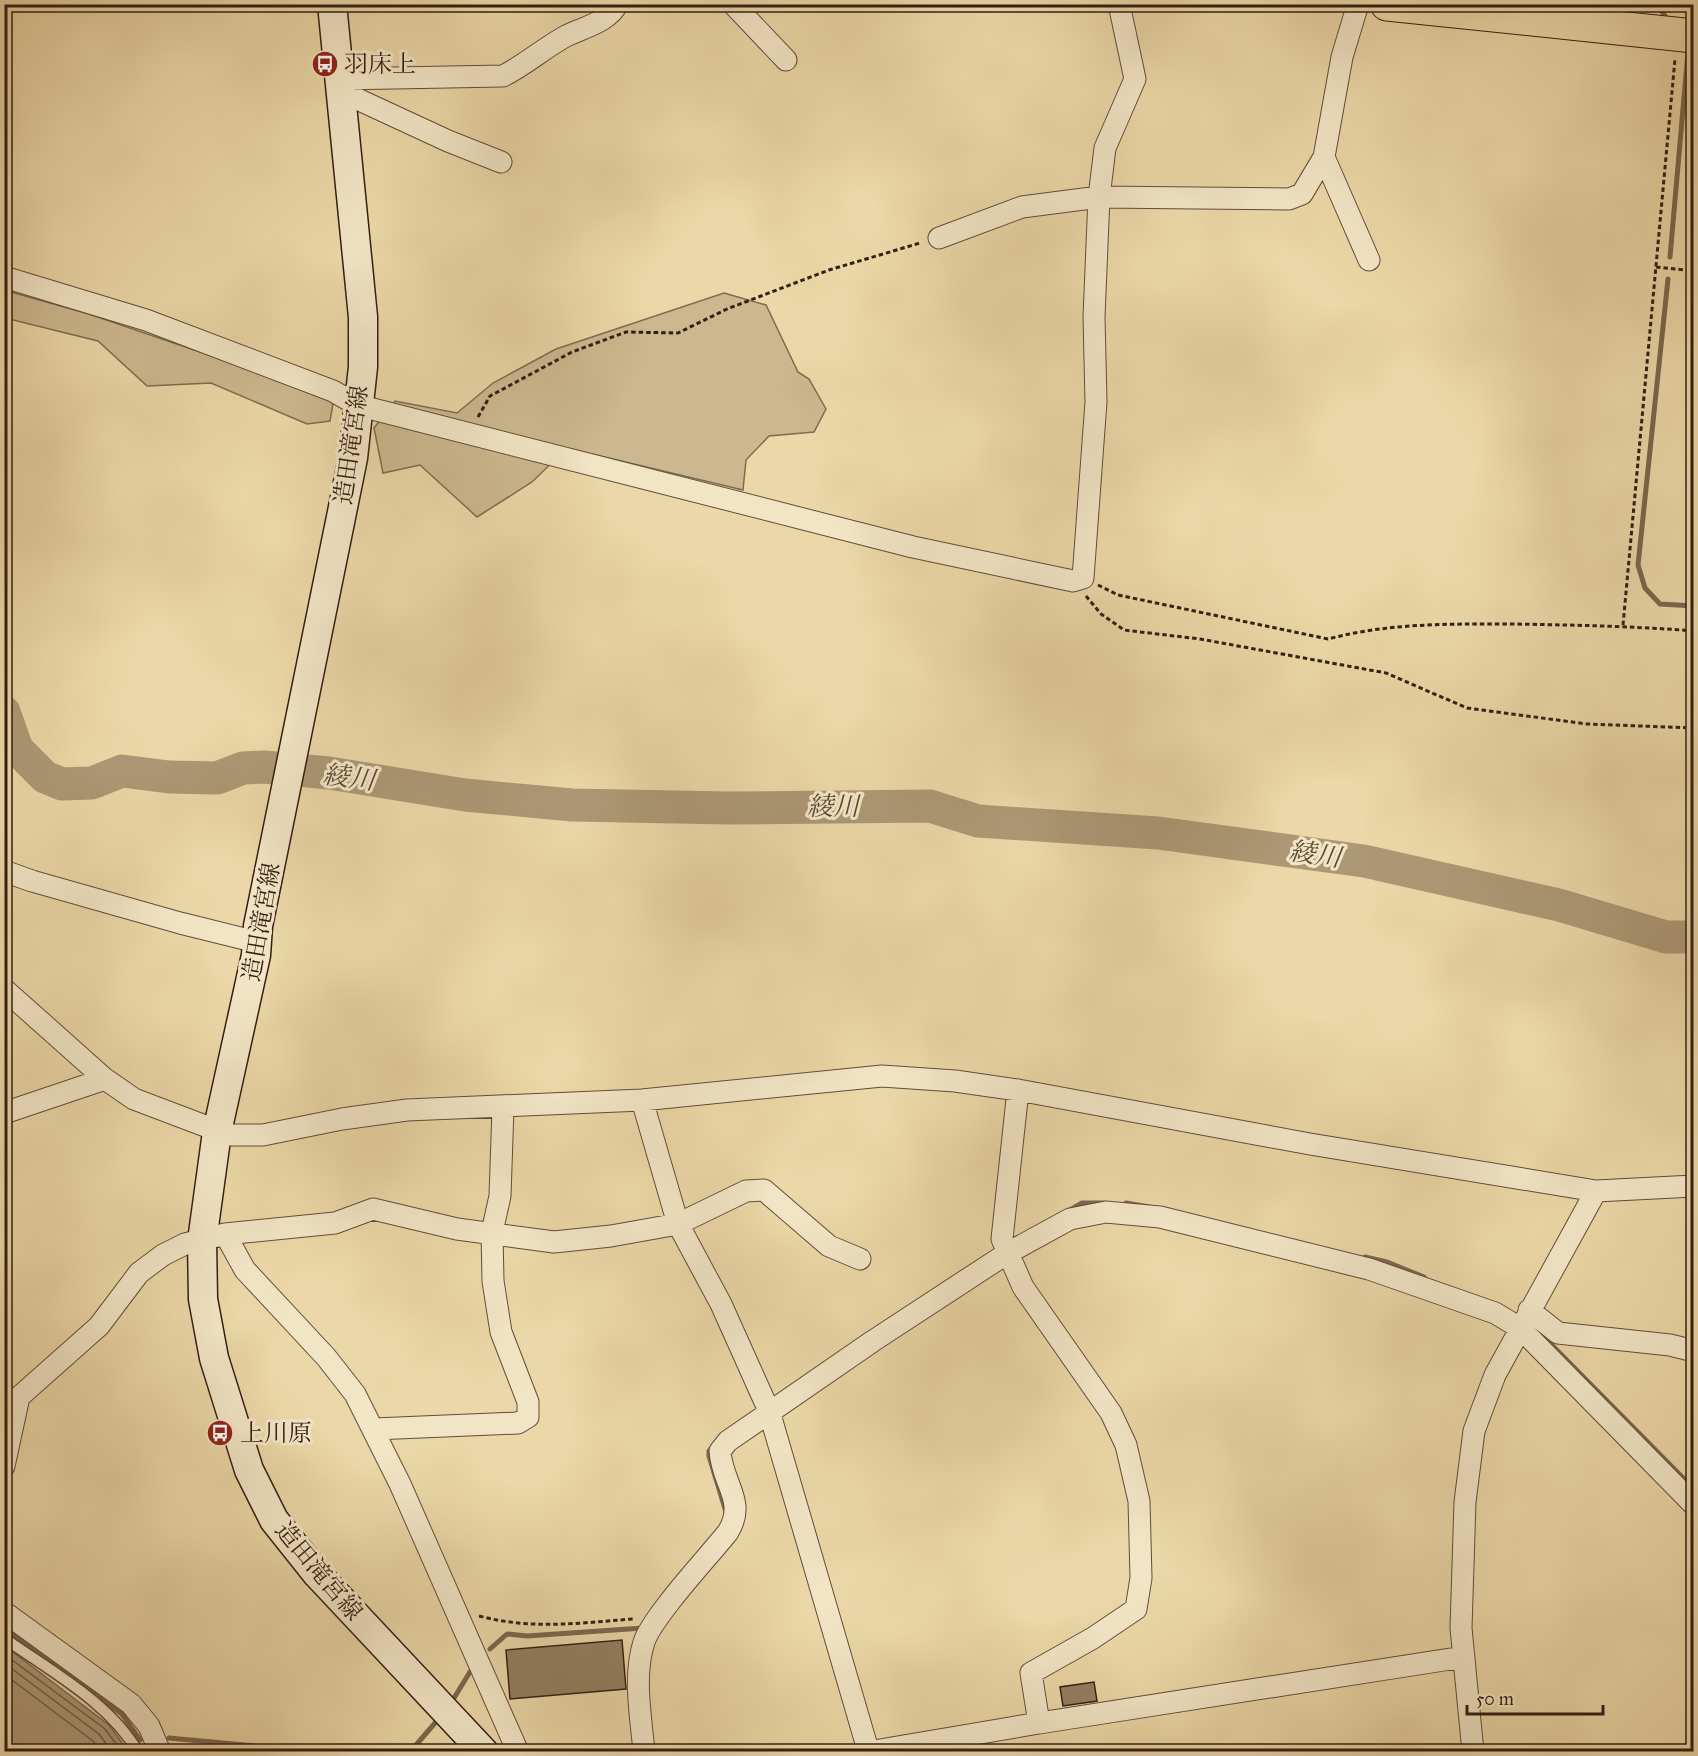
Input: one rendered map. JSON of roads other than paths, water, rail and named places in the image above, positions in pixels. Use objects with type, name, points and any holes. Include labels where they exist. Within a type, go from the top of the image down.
[{"type":"highway","points":[[1387,4],[1685,35]]},
{"type":"main road","name":"造田滝宮線","points":[[332,4],[363,317],[363,367],[357,405],[353,458],[231,1072],[217,1132],[213,1238],[203,1299],[214,1358],[249,1470],[274,1520],[316,1574],[484,1752]]},
{"type":"street","points":[[339,85],[502,76],[523,66],[565,37],[603,19],[617,4]]},
{"type":"street","points":[[733,4],[786,60]]},
{"type":"street","points":[[4,277],[146,320],[333,391],[357,405],[913,547],[1078,580],[1096,402],[1094,317],[1099,197],[1105,148],[1135,79],[1119,4]]},
{"type":"street","points":[[939,238],[1022,207],[1099,197],[1289,199],[1302,194],[1324,157],[1342,57],[1358,4]]},
{"type":"street","points":[[339,85],[448,141],[501,162]]},
{"type":"street","points":[[1324,157],[1369,260]]},
{"type":"street","points":[[4,871],[146,914],[257,941]]},
{"type":"street","points":[[4,989],[105,1079],[134,1099],[229,1135],[263,1135],[342,1119],[407,1110],[503,1108],[642,1100],[882,1076],[955,1081],[1018,1090],[1310,1144],[1596,1191],[1694,1186]]},
{"type":"street","points":[[4,1113],[105,1079]]},
{"type":"street","points":[[1018,1090],[1002,1224],[1002,1239],[1006,1254],[1023,1287],[1111,1413],[1126,1445],[1139,1501],[1141,1578],[1136,1609],[1093,1638],[1031,1673],[1039,1723]]},
{"type":"street","points":[[642,1100],[678,1224],[721,1304],[769,1411],[868,1751],[1462,1657]]},
{"type":"street","points":[[374,1429],[518,1423],[528,1418],[528,1402],[501,1332],[492,1281],[492,1232],[500,1196],[503,1108]]},
{"type":"street","points":[[4,1466],[19,1397],[99,1326],[139,1273],[163,1255],[185,1244],[213,1238],[335,1223],[373,1209],[457,1228],[554,1242],[611,1236],[678,1224],[746,1191],[764,1190],[829,1246],[861,1258]]},
{"type":"street","points":[[1473,1752],[1462,1657],[1465,1502],[1474,1431],[1495,1375],[1596,1191]]},
{"type":"street","points":[[644,1752],[638,1684],[644,1641],[655,1623],[736,1519],[737,1507],[721,1465],[720,1451],[728,1441],[769,1411],[1006,1254],[1070,1219],[1106,1212],[1160,1217],[1369,1269],[1495,1313],[1525,1319],[1558,1333],[1670,1345],[1694,1351]]},
{"type":"street","points":[[213,1238],[326,1357],[355,1394],[374,1429],[518,1752]]},
{"type":"street","points":[[1525,1319],[1694,1505]]},
{"type":"street","points":[[4,1612],[131,1704],[148,1726],[160,1752]]},
{"type":"lane","points":[[4,1638],[101,1707],[117,1722],[138,1752]]},
{"type":"water","points":[[5,1646],[109,1725],[128,1751],[5,1751]]},
{"type":"waterway","points":[[1657,4],[1667,19]]},
{"type":"waterway","points":[[1670,257],[1688,52]]},
{"type":"waterway","points":[[1668,279],[1638,565],[1645,588],[1660,604],[1694,606]]},
{"type":"waterway","name":"綾川","points":[[4,712],[17,749],[45,777],[62,784],[92,783],[122,771],[169,777],[217,778],[243,768],[264,767],[329,773],[465,795],[572,805],[729,808],[930,806],[978,821],[1158,833],[1364,861],[1559,905],[1666,937],[1694,937]]},
{"type":"waterway","points":[[1070,1210],[1082,1203],[1104,1203]]},
{"type":"waterway","points":[[1126,1203],[1149,1207]]},
{"type":"waterway","points":[[1365,1257],[1387,1262],[1424,1277]]},
{"type":"waterway","points":[[1534,1327],[1694,1489]]},
{"type":"waterway","points":[[714,1445],[709,1451],[709,1456],[726,1512]]},
{"type":"waterway","points":[[4,1627],[122,1714],[140,1740]]},
{"type":"waterway","points":[[490,1649],[507,1634],[527,1636],[643,1628]]},
{"type":"waterway","points":[[454,1698],[473,1667]]},
{"type":"waterway","points":[[410,1752],[435,1723]]},
{"type":"waterway","points":[[169,1738],[319,1752]]},
{"type":"place","name":"羽床上","points":[[325,64]]},
{"type":"place","name":"上川原","points":[[220,1433]]}]
